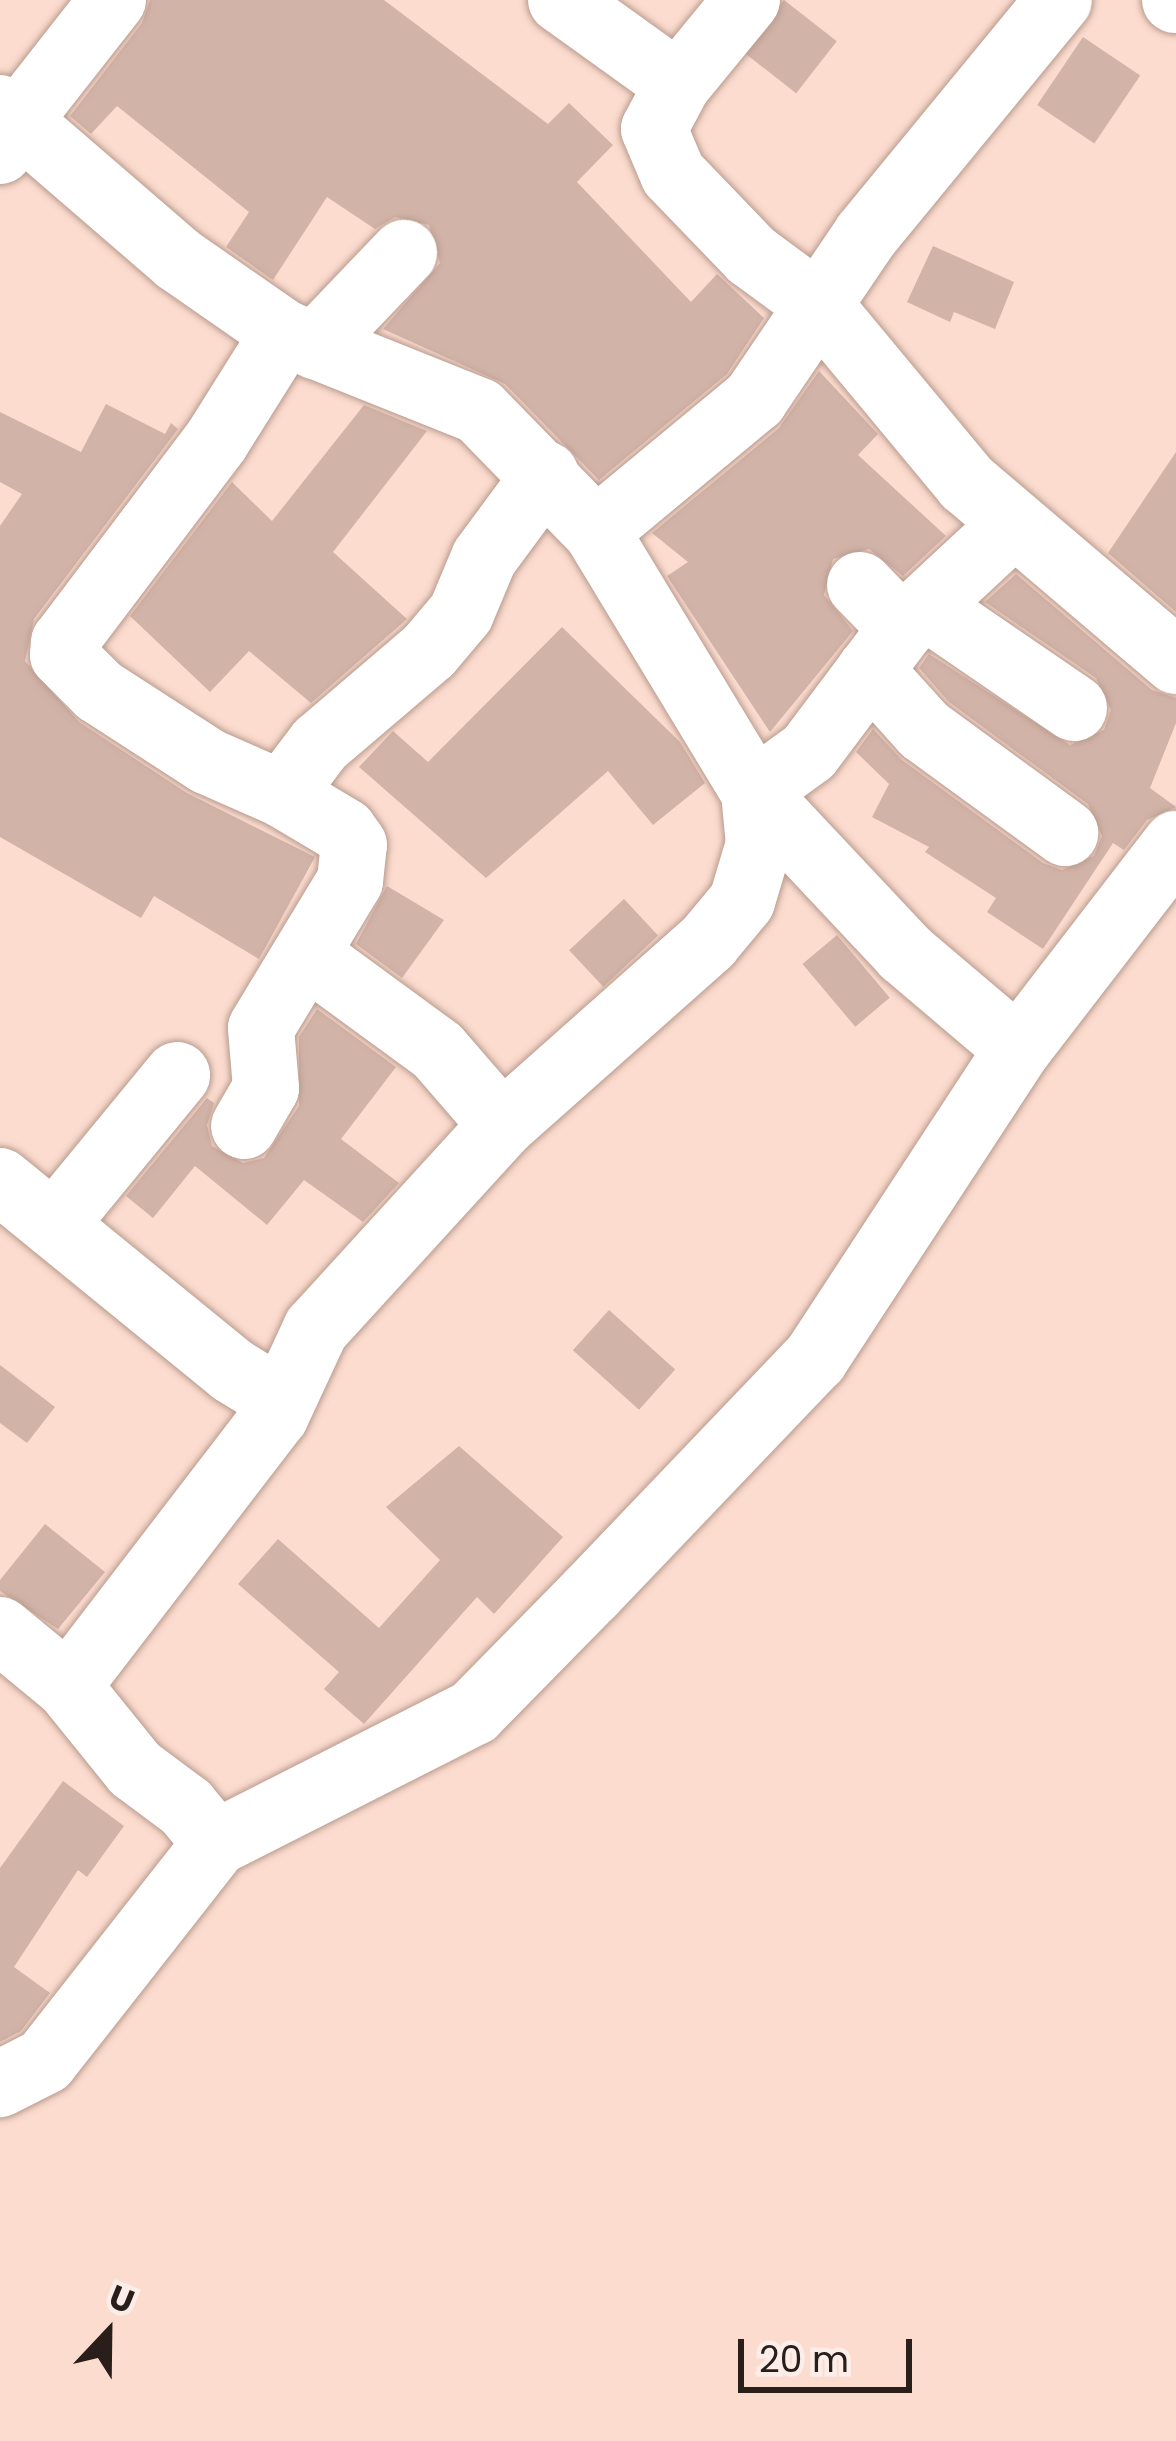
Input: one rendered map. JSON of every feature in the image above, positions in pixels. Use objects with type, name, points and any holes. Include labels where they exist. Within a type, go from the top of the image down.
[{"type":"street","points":[[113,0],[6,126],[179,260],[300,339],[479,411],[546,474],[596,532],[754,792],[905,953],[1018,1049]]},
{"type":"street","points":[[562,0],[678,84]]},
{"type":"street","points":[[747,0],[678,84],[654,129],[673,174],[752,256],[820,306],[927,442],[1014,524],[1176,662]]},
{"type":"street","points":[[596,532],[698,455],[755,399],[866,236],[1059,0]]},
{"type":"street","points":[[244,1126],[263,1102],[261,1028],[350,881],[354,844],[282,794],[189,749],[99,691],[63,655],[76,625],[300,339],[404,253]]},
{"type":"street","points":[[282,794],[320,745],[450,626],[484,558],[546,474]]},
{"type":"street","points":[[754,792],[808,752],[890,623],[1014,524]]},
{"type":"street","points":[[890,623],[1074,708]]},
{"type":"street","points":[[890,623],[924,730],[1065,833]]},
{"type":"street","points":[[68,1686],[282,1401],[316,1329],[502,1125],[708,942],[742,901],[759,844],[754,792]]},
{"type":"street","points":[[0,2084],[45,2061],[216,1843],[474,1712],[815,1359],[1018,1049],[1176,844]]},
{"type":"street","points":[[307,955],[438,1051],[502,1125]]},
{"type":"street","points":[[54,1226],[177,1075]]},
{"type":"street","points":[[0,1181],[282,1401]]},
{"type":"street","points":[[0,1630],[68,1686],[135,1769],[186,1808],[216,1843]]},
{"type":"building","points":[[150,0],[384,0],[548,124],[569,103],[613,145],[577,182],[691,302],[717,274],[764,318],[727,374],[599,480],[505,384],[383,329],[440,263],[429,225],[395,217],[375,229],[327,197],[273,280],[226,247],[249,212],[117,106],[91,134],[70,116],[142,23]]},
{"type":"building","points":[[784,0],[837,41],[796,93],[743,52]]},
{"type":"building","points":[[1083,37],[1140,76],[1094,144],[1037,105]]},
{"type":"building","points":[[933,246],[1014,282],[995,329],[954,312],[950,322],[907,302]]},
{"type":"building","points":[[819,371],[878,434],[858,455],[946,536],[903,576],[869,549],[833,559],[824,595],[853,631],[770,732],[667,576],[688,562],[652,533],[779,428]]},
{"type":"building","points":[[106,404],[165,434],[171,423],[178,429],[34,619],[25,661],[79,722],[187,793],[315,857],[259,959],[154,896],[141,918],[0,837],[0,526],[22,494],[0,482],[0,412],[81,452]]},
{"type":"building","points":[[364,405],[427,431],[333,552],[407,619],[311,703],[249,651],[210,692],[130,616],[232,482],[272,521]]},
{"type":"building","points":[[1176,452],[1176,612],[1108,553]]},
{"type":"building","points":[[1016,574],[1152,690],[1176,698],[1176,723],[1150,788],[1176,807],[1147,820],[1124,850],[1113,843],[1043,949],[987,912],[996,898],[925,852],[929,847],[872,817],[889,784],[856,752],[873,729],[902,760],[1043,863],[1062,870],[1094,856],[1102,836],[1088,804],[949,702],[919,668],[929,654],[1070,745],[1104,730],[1111,710],[1096,678],[985,602]]},
{"type":"building","points":[[562,627],[680,742],[705,783],[653,825],[608,771],[486,878],[359,767],[393,731],[428,762]]},
{"type":"building","points":[[387,886],[444,920],[402,978],[356,944]]},
{"type":"building","points":[[624,899],[658,936],[603,987],[569,950]]},
{"type":"building","points":[[837,935],[890,998],[855,1027],[803,964]]},
{"type":"building","points":[[317,1009],[396,1067],[341,1139],[399,1183],[363,1222],[304,1180],[267,1225],[195,1166],[153,1218],[126,1196],[207,1098],[214,1103],[207,1125],[212,1146],[243,1163],[264,1158],[299,1106],[299,1037]]},
{"type":"building","points":[[609,1310],[675,1370],[639,1410],[573,1350]]},
{"type":"building","points":[[0,1365],[55,1407],[27,1443],[0,1423]]},
{"type":"building","points":[[459,1446],[563,1537],[494,1614],[477,1597],[364,1724],[324,1689],[339,1672],[238,1584],[278,1539],[379,1628],[440,1560],[386,1507]]},
{"type":"building","points":[[45,1524],[105,1572],[58,1629],[0,1591],[0,1580]]},
{"type":"building","points":[[63,1781],[124,1826],[87,1877],[78,1870],[14,1967],[50,1993],[21,2031],[0,2042],[0,1868]]}]
